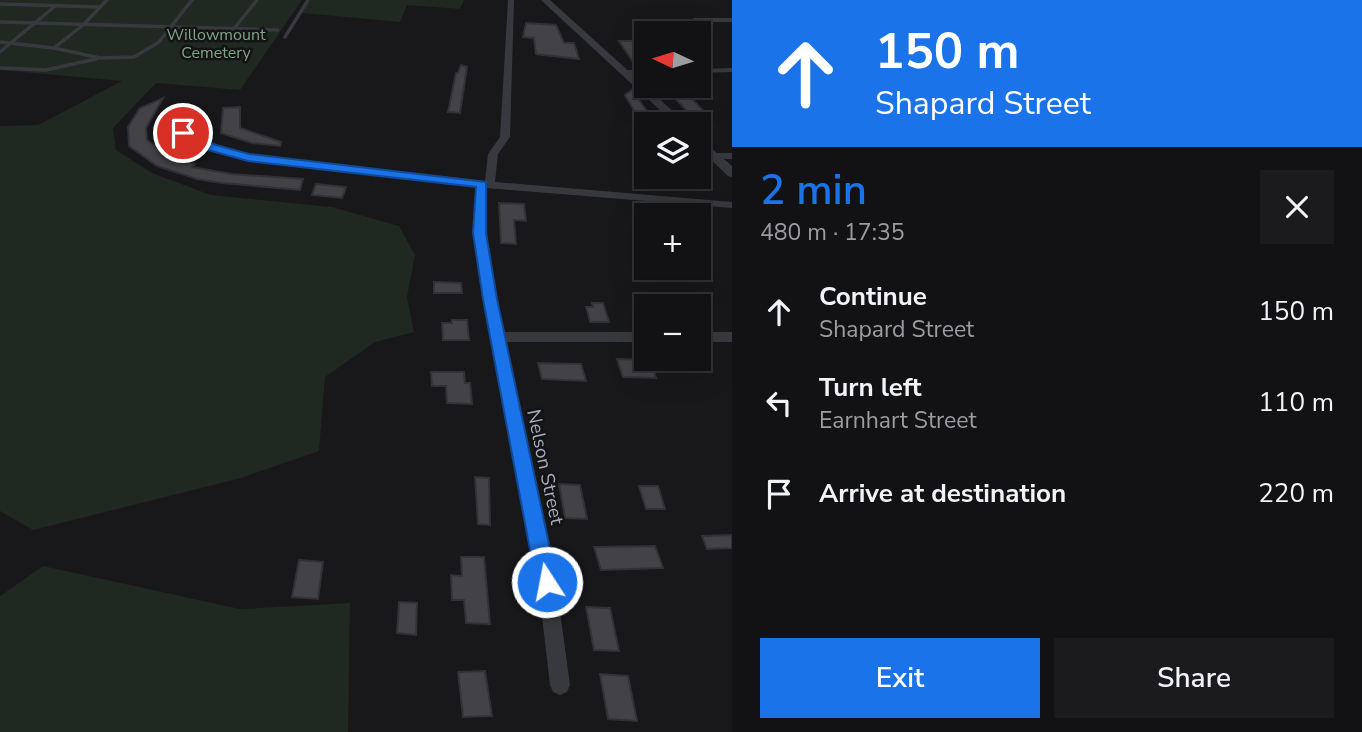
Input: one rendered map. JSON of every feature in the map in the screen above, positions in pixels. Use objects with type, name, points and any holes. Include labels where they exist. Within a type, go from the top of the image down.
[{"type":"street","name":"Nelson Street","points":[[511,0],[505,137],[493,154],[480,233],[490,299],[547,582],[560,685]]},
{"type":"street","points":[[545,0],[668,112]]},
{"type":"street","points":[[696,20],[732,20]]},
{"type":"street","points":[[711,71],[732,70]]},
{"type":"street","points":[[625,72],[634,72]]},
{"type":"street","points":[[190,114],[183,126],[183,133],[212,148],[248,157],[486,184],[732,205]]},
{"type":"street","points":[[711,152],[732,173]]},
{"type":"street","points":[[715,156],[732,156]]},
{"type":"street","points":[[498,337],[634,337]]},
{"type":"street","points":[[711,337],[732,337]]},
{"type":"lane","points":[[54,48],[83,25],[107,0]]},
{"type":"lane","points":[[0,68],[46,70],[144,53],[170,28],[191,0]]},
{"type":"lane","points":[[233,30],[257,0]]},
{"type":"lane","points":[[285,37],[307,0]]},
{"type":"lane","points":[[0,5],[99,7]]},
{"type":"lane","points":[[6,9],[12,5]]},
{"type":"lane","points":[[0,52],[55,6]]},
{"type":"lane","points":[[0,22],[278,30]]},
{"type":"lane","points":[[0,42],[54,48],[100,59]]},
{"type":"green space","name":"Willowmount Cemetery","points":[[0,0],[302,0],[240,90],[156,83],[113,128],[116,150],[152,173],[211,195],[332,207],[399,226],[415,255],[407,297],[414,332],[375,342],[325,377],[319,451],[241,478],[33,530],[0,511],[0,126],[38,125],[122,81],[0,70]]},
{"type":"green space","points":[[310,0],[464,0],[460,9],[407,5],[400,22],[302,13]]},
{"type":"green space","points":[[43,566],[240,609],[350,603],[348,732],[0,732],[0,596]]},
{"type":"building","points":[[526,23],[556,25],[564,43],[574,43],[579,59],[536,54],[534,38],[523,37]]},
{"type":"building","points":[[619,41],[633,41],[634,64]]},
{"type":"building","points":[[461,65],[467,67],[460,113],[448,112],[456,73]]},
{"type":"building","points":[[632,90],[634,98],[638,98],[648,112],[635,112],[625,95]]},
{"type":"building","points":[[163,98],[146,128],[147,140],[172,157],[195,164],[192,167],[231,174],[303,179],[300,190],[197,179],[157,166],[129,146],[128,127],[140,108]]},
{"type":"building","points":[[675,98],[691,98],[704,112],[688,112]]},
{"type":"building","points":[[240,107],[240,128],[281,142],[280,146],[252,143],[221,133],[223,108]]},
{"type":"building","points":[[316,184],[346,187],[342,198],[312,195]]},
{"type":"building","points":[[499,203],[524,204],[526,221],[514,220],[516,244],[501,243]]},
{"type":"building","points":[[434,282],[461,283],[462,293],[434,293]]},
{"type":"building","points":[[592,303],[603,303],[609,322],[590,322],[586,307],[593,307]]},
{"type":"building","points":[[452,320],[467,320],[469,340],[443,340],[442,323],[452,323]]},
{"type":"building","points":[[617,359],[634,360],[634,371],[654,371],[656,378],[623,377]]},
{"type":"building","points":[[538,363],[581,364],[586,381],[542,379]]},
{"type":"building","points":[[431,372],[464,372],[465,383],[470,383],[472,404],[447,403],[446,386],[432,386]]},
{"type":"building","points":[[475,477],[489,478],[490,525],[478,524]]},
{"type":"building","points":[[559,484],[580,485],[587,519],[565,518]]},
{"type":"building","points":[[639,486],[658,486],[665,509],[646,509]]},
{"type":"building","points":[[732,535],[732,548],[707,549],[702,536]]},
{"type":"building","points":[[655,546],[663,568],[601,570],[594,547]]},
{"type":"building","points":[[461,557],[484,557],[490,624],[466,623],[464,600],[452,600],[451,575],[462,576]]},
{"type":"building","points":[[299,560],[323,562],[318,599],[292,597]]},
{"type":"building","points":[[399,602],[417,603],[416,635],[397,633]]},
{"type":"building","points":[[586,607],[610,608],[619,651],[594,650]]},
{"type":"building","points":[[485,671],[492,716],[463,717],[458,672]]},
{"type":"building","points":[[600,674],[628,676],[637,721],[608,719]]},
{"type":"route","points":[[183,133],[212,148],[248,157],[482,184],[480,233],[490,299],[547,582]]}]
